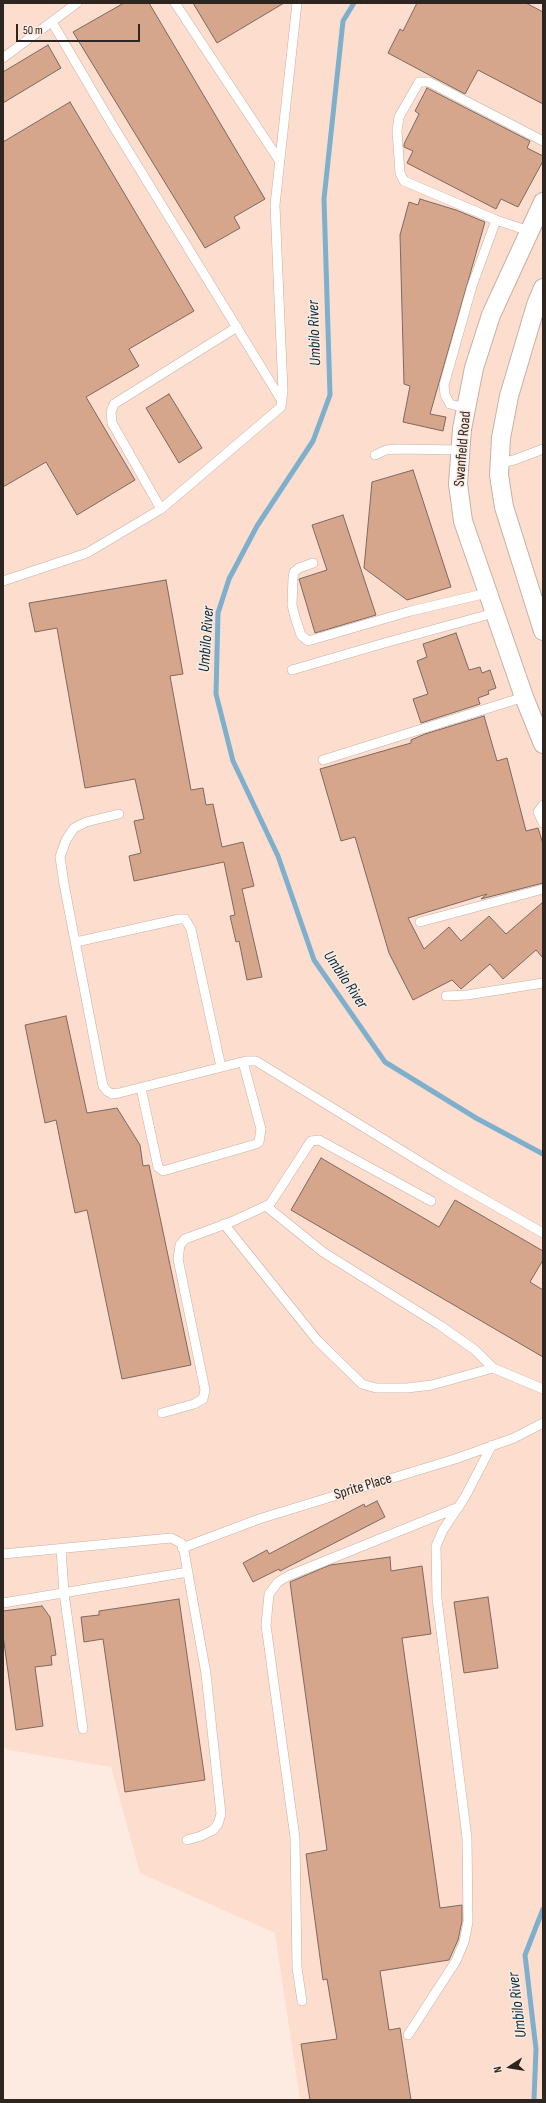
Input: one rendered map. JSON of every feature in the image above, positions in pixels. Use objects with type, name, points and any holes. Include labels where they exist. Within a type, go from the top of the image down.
[{"type":"street","name":"Swanfield Road","points":[[543,202],[528,231],[491,315],[474,368],[460,450],[458,484],[462,521],[524,697],[543,744]]},
{"type":"street","points":[[543,288],[536,305],[509,396],[502,438],[499,475],[504,507],[543,631]]},
{"type":"lane","points":[[3,58],[77,3]]},
{"type":"lane","points":[[175,3],[279,160]]},
{"type":"lane","points":[[3,581],[87,553],[161,509],[278,411],[283,402],[275,205],[297,3]]},
{"type":"lane","points":[[52,22],[110,121],[283,402]]},
{"type":"lane","points":[[528,231],[496,220],[404,181],[400,173],[397,131],[399,117],[419,82],[429,82],[543,141]]},
{"type":"lane","points":[[466,408],[450,404],[445,395],[444,385],[472,286],[496,220]]},
{"type":"lane","points":[[161,509],[112,423],[111,412],[114,404],[237,327]]},
{"type":"lane","points":[[375,455],[386,450],[397,449],[460,450]]},
{"type":"lane","points":[[500,464],[543,449]]},
{"type":"lane","points":[[313,563],[299,568],[294,572],[293,578],[292,605],[301,635],[308,641],[411,611],[487,593]]},
{"type":"lane","points":[[292,670],[494,613]]},
{"type":"lane","points":[[323,760],[524,697]]},
{"type":"lane","points":[[543,805],[539,810],[538,815],[543,822]]},
{"type":"lane","points":[[119,814],[86,822],[74,828],[62,848],[60,857],[103,1086],[112,1094],[242,1062],[256,1061],[445,1177],[543,1233]]},
{"type":"lane","points":[[420,922],[543,889]]},
{"type":"lane","points":[[76,942],[179,919],[185,919],[191,929],[221,1067]]},
{"type":"lane","points":[[446,996],[468,995],[543,983]]},
{"type":"lane","points":[[141,1088],[158,1167],[163,1172],[259,1142],[261,1129],[242,1062]]},
{"type":"lane","points":[[162,1413],[194,1404],[202,1399],[205,1390],[178,1259],[180,1245],[191,1236],[266,1206],[276,1196],[308,1144],[315,1140],[319,1140],[431,1201]]},
{"type":"lane","points":[[266,1206],[322,1252],[441,1326],[475,1350],[493,1368],[543,1389]]},
{"type":"lane","points":[[224,1224],[317,1340],[362,1384],[376,1388],[407,1388],[432,1385],[493,1368]]},
{"type":"lane","name":"Sprite Place","points":[[182,1548],[259,1519],[514,1438],[543,1423]]},
{"type":"lane","points":[[408,2035],[456,1961],[464,1942],[468,1922],[467,1838],[437,1599],[435,1568],[436,1546],[443,1530],[459,1507],[492,1445]]},
{"type":"lane","points":[[302,2001],[297,1968],[295,1838],[266,1625],[269,1594],[278,1582],[288,1576],[459,1507]]},
{"type":"lane","points":[[3,1554],[171,1538],[181,1543],[188,1572],[206,1674],[222,1814],[218,1824],[212,1830],[201,1836],[187,1840]]},
{"type":"lane","points":[[61,1549],[64,1593],[83,1729]]},
{"type":"lane","points":[[3,1603],[188,1572]]},
{"type":"shaded area","points":[[3,3],[543,3],[543,2100],[300,2100],[275,1933],[140,1873],[111,1767],[9,1750],[3,1747]]},
{"type":"building","points":[[124,3],[149,3],[265,199],[234,217],[240,228],[205,248],[73,32]]},
{"type":"building","points":[[193,3],[284,3],[217,43]]},
{"type":"building","points":[[417,3],[526,3],[543,12],[543,104],[478,70],[465,94],[388,53],[400,29],[403,31]]},
{"type":"building","points":[[48,45],[61,68],[3,103],[3,72]]},
{"type":"building","points":[[427,88],[530,141],[527,148],[543,156],[543,161],[518,207],[501,199],[496,209],[407,163],[413,151],[404,147],[404,144],[419,114],[415,111]]},
{"type":"building","points":[[70,102],[194,311],[129,349],[139,366],[86,397],[135,480],[77,515],[46,462],[3,487],[3,142]]},
{"type":"building","points":[[420,199],[456,210],[485,222],[430,414],[446,417],[443,431],[403,422],[410,386],[404,384],[400,235],[409,202],[418,205]]},
{"type":"building","points":[[169,394],[202,448],[179,463],[146,408]]},
{"type":"building","points":[[413,470],[451,587],[407,600],[364,568],[372,482]]},
{"type":"building","points":[[343,515],[376,615],[315,633],[299,579],[327,570],[312,525]]},
{"type":"building","points":[[166,580],[183,674],[170,676],[191,790],[203,788],[206,805],[213,804],[222,847],[243,842],[254,886],[242,889],[262,977],[247,980],[239,941],[236,942],[230,916],[235,915],[224,862],[134,881],[129,856],[141,853],[134,821],[144,819],[135,779],[85,788],[57,628],[35,632],[29,603]]},
{"type":"building","points":[[456,633],[469,670],[480,667],[482,673],[490,670],[496,688],[488,691],[489,694],[478,698],[480,704],[421,723],[413,699],[428,694],[417,661],[427,657],[423,644]]},
{"type":"building","points":[[484,716],[497,761],[507,758],[526,831],[538,828],[543,844],[543,883],[481,899],[487,894],[408,918],[424,949],[449,927],[461,941],[489,916],[506,934],[543,902],[543,958],[536,950],[503,979],[490,964],[461,989],[452,980],[413,1000],[389,953],[355,837],[341,841],[320,769],[411,743],[411,740],[425,734]]},
{"type":"building","points":[[66,1016],[87,1113],[117,1108],[140,1145],[143,1166],[149,1165],[191,1365],[122,1379],[87,1210],[75,1213],[56,1120],[45,1123],[25,1025]]},
{"type":"building","points":[[321,1158],[439,1227],[455,1200],[543,1251],[543,1260],[530,1282],[543,1290],[543,1357],[291,1210]]},
{"type":"building","points":[[377,1501],[385,1517],[280,1571],[279,1569],[253,1582],[243,1563],[267,1550],[269,1554],[364,1504],[365,1507]]},
{"type":"building","points":[[390,1557],[391,1571],[422,1566],[431,1634],[402,1638],[440,1908],[462,1905],[462,1921],[458,1940],[449,1960],[380,1971],[389,2030],[400,2028],[411,2100],[310,2100],[301,2044],[337,2039],[327,1979],[323,1980],[306,1854],[327,1850],[290,1582],[330,1565]]},
{"type":"building","points":[[488,1597],[498,1668],[464,1673],[454,1602]]},
{"type":"building","points":[[179,1599],[205,1780],[125,1792],[103,1639],[84,1642],[81,1617],[99,1615],[99,1611]]},
{"type":"building","points":[[42,1606],[50,1617],[56,1655],[51,1656],[52,1665],[35,1667],[43,1726],[16,1730],[3,1635],[3,1611]]},
{"type":"waterway","name":"Umbilo River","points":[[354,3],[343,21],[324,199],[330,395],[313,441],[257,526],[229,579],[218,613],[216,694],[233,761],[278,856],[314,960],[385,1062],[476,1118],[543,1154]]},
{"type":"waterway","name":"Umbilo River","points":[[534,2100],[536,2049],[525,1955],[543,1909]]}]
